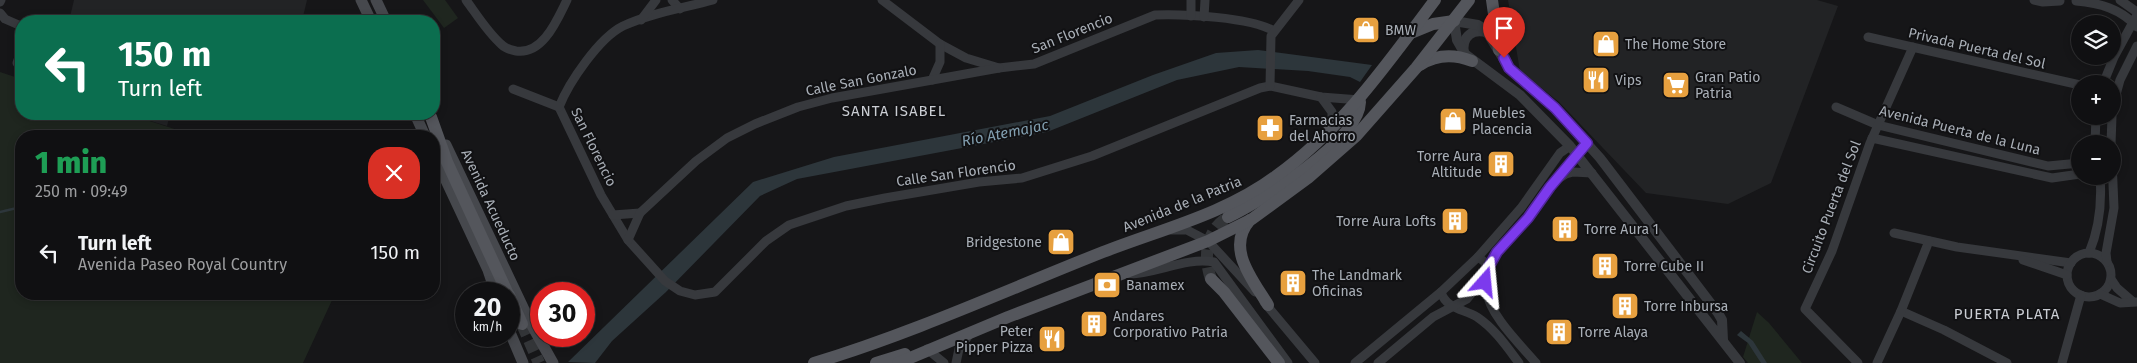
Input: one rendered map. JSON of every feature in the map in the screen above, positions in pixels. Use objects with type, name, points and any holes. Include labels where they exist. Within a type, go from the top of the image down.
[{"type":"main road","points":[[362,0],[368,15]]},
{"type":"main road","points":[[376,0],[383,15]]},
{"type":"main road","name":"Avenida de la Patria","points":[[814,363],[876,343],[1106,251],[1166,230],[1250,194],[1305,154],[1360,100],[1434,0]]},
{"type":"main road","points":[[1454,21],[1457,0]]},
{"type":"main road","points":[[898,363],[927,349],[1208,241],[1252,219],[1308,178],[1356,136],[1416,68],[1469,0]]},
{"type":"main road","points":[[1492,0],[1499,50]]},
{"type":"main road","points":[[1409,34],[1433,24],[1454,21]]},
{"type":"main road","points":[[1416,68],[1429,60],[1445,56],[1468,57]]},
{"type":"main road","points":[[1356,136],[1367,114],[1366,106],[1360,100]]},
{"type":"main road","points":[[1228,217],[1276,190],[1324,153],[1354,119],[1359,109],[1360,100]]},
{"type":"main road","name":"Avenida Acueducto","points":[[440,134],[530,322],[553,363]]},
{"type":"main road","points":[[440,141],[447,162],[502,282]]},
{"type":"main road","points":[[440,168],[492,282]]},
{"type":"main road","points":[[1252,219],[1240,237],[1240,255],[1268,306]]},
{"type":"main road","points":[[1269,363],[1220,297],[1211,279],[1224,292],[1278,363]]},
{"type":"main road","points":[[520,320],[522,324]]},
{"type":"main road","name":"Avenida de la Patria","points":[[841,363],[876,343]]},
{"type":"main road","points":[[516,347],[523,363]]},
{"type":"main road","points":[[876,363],[906,353],[927,349]]},
{"type":"street","points":[[466,0],[504,47],[519,51],[528,51],[540,43],[567,0]]},
{"type":"street","points":[[640,20],[656,0]]},
{"type":"street","points":[[672,0],[680,9]]},
{"type":"street","name":"San Florencio","points":[[628,240],[601,195],[559,107],[565,92],[605,39],[623,26],[713,0]]},
{"type":"street","name":"San Florencio","points":[[882,0],[940,44],[966,58],[999,68],[1034,64],[1155,15],[1191,16]]},
{"type":"street","points":[[1191,0],[1191,16],[1264,25],[1274,30]]},
{"type":"street","points":[[1204,17],[1205,0]]},
{"type":"street","points":[[1270,86],[1271,36],[1299,0]]},
{"type":"street","points":[[2034,0],[2043,2],[2060,0],[2071,3],[2076,0],[2102,5],[2136,19]]},
{"type":"street","points":[[2120,0],[2136,19]]},
{"type":"street","points":[[0,13],[5,19],[15,23]]},
{"type":"street","points":[[2106,75],[2136,19]]},
{"type":"street","points":[[1555,108],[1545,110],[1521,91],[1510,86],[1468,57],[1457,40],[1454,21],[1478,25],[1489,34],[1509,68],[1555,108],[1587,143],[1722,320],[1722,340]]},
{"type":"street","points":[[1468,57],[1464,42],[1468,35],[1478,31],[1489,34]]},
{"type":"street","name":"Privada Puerta del Sol","points":[[1868,37],[2071,83]]},
{"type":"street","points":[[932,80],[940,62],[940,44]]},
{"type":"street","points":[[2121,77],[2137,46]]},
{"type":"street","name":"Circuito Puerta del Sol","points":[[1858,363],[1805,309],[1832,251],[1872,138],[1913,47]]},
{"type":"street","name":"Calle San Gonzalo","points":[[628,240],[640,213],[696,161],[727,138],[755,124],[798,107],[832,98],[999,68]]},
{"type":"street","name":"Calle San Florencio","points":[[628,240],[665,281],[680,291],[695,295],[715,292],[766,241],[789,225],[846,206],[1030,175],[1092,156],[1238,95],[1270,86],[1322,97],[1360,100]]},
{"type":"street","points":[[1510,86],[1570,146],[1740,363]]},
{"type":"street","points":[[513,90],[559,107]]},
{"type":"street","points":[[1322,97],[1332,112],[1332,128]]},
{"type":"street","name":"Avenida Puerta de la Luna","points":[[1836,107],[1878,125],[2048,166],[2071,164]]},
{"type":"street","name":"Avenida Puerta de la Luna","points":[[1872,138],[2052,178],[2071,175]]},
{"type":"street","points":[[1355,363],[1441,292],[1478,257],[1521,208],[1560,153],[1570,146],[1587,143]]},
{"type":"street","points":[[1378,363],[1433,317],[1467,299],[1480,283],[1497,252],[1528,218],[1555,181],[1587,143]]},
{"type":"street","points":[[1977,161],[1980,149]]},
{"type":"street","points":[[1555,181],[1573,172],[1592,173],[1603,178],[1622,202],[1628,204],[1633,201]]},
{"type":"street","points":[[2089,253],[2094,241],[2100,212],[2100,185]]},
{"type":"street","points":[[2107,263],[2106,253],[2114,213],[2113,185]]},
{"type":"street","points":[[613,215],[640,213]]},
{"type":"street","points":[[1166,230],[1188,230],[1208,241],[1268,306],[1315,363]]},
{"type":"street","points":[[1894,233],[2011,256],[2037,257],[2071,263]]},
{"type":"street","points":[[1877,363],[1902,311],[1929,241]]},
{"type":"street","points":[[2089,253],[2102,258],[2107,263],[2111,271],[2111,279],[2105,290],[2100,294],[2094,296],[2081,295],[2071,287],[2067,275],[2071,263],[2082,254],[2089,253]]},
{"type":"street","points":[[2011,256],[2067,275]]},
{"type":"street","points":[[1478,257],[1484,260],[1487,270],[1486,290],[1489,302],[1536,363]]},
{"type":"street","points":[[1658,260],[1669,264],[1685,282],[1692,279]]},
{"type":"street","points":[[1123,274],[1145,273],[1190,262],[1214,262],[1288,363]]},
{"type":"street","points":[[2111,279],[2117,288],[2134,302]]},
{"type":"street","points":[[1441,292],[1445,301],[1453,307],[1485,322],[1520,363]]},
{"type":"street","points":[[2100,294],[2120,303],[2134,302]]},
{"type":"street","points":[[2062,363],[2081,295]]},
{"type":"street","points":[[1902,311],[1944,330],[2007,363]]},
{"type":"street","points":[[956,363],[957,354],[962,344],[973,331]]},
{"type":"street","points":[[927,349],[944,363]]},
{"type":"shaded area","points":[[74,0],[307,0],[303,15],[70,15]]},
{"type":"shaded area","points":[[423,0],[445,0],[458,18],[444,28],[440,23],[440,15],[434,15]]},
{"type":"shaded area","name":"Gran Patio Patria","points":[[1508,0],[1817,0],[1838,6],[1771,183],[1728,204],[1646,193],[1559,102],[1520,71]]},
{"type":"shaded area","points":[[0,72],[15,77],[15,120],[147,120],[177,130],[15,130],[15,300],[332,300],[303,363],[0,363]]},
{"type":"shaded area","points":[[148,120],[168,120],[167,126]]},
{"type":"shaded area","points":[[1757,312],[1769,323],[1802,363],[1748,363],[1743,357]]},
{"type":"water","name":"Río Atemajac","points":[[1258,50],[1372,65],[1360,82],[1350,77],[1308,71],[1239,67],[1177,80],[1047,132],[797,179],[760,196],[666,292],[612,341],[595,363],[568,362],[583,347],[595,347],[595,336],[753,182],[834,157],[1050,116],[1153,75],[1216,53]]},
{"type":"water","points":[[1741,331],[1753,341],[1767,363],[1761,363],[1748,343],[1737,335]]},
{"type":"waterway","points":[[0,212],[15,208]]},
{"type":"tunnel","points":[[1211,279],[1207,261],[1208,244],[1215,229],[1228,217]]},
{"type":"tunnel","points":[[522,324],[539,363]]},
{"type":"place","name":"BMW","points":[[1366,30]]},
{"type":"place","name":"The Home Store","points":[[1606,44]]},
{"type":"place","name":"Vips","points":[[1596,80]]},
{"type":"place","name":"Gran Patio Patria","points":[[1676,85]]},
{"type":"place","name":"Muebles Placencia","points":[[1453,121]]},
{"type":"place","name":"Farmacias del Ahorro","points":[[1270,128]]},
{"type":"place","name":"Torre Aura Altitude","points":[[1501,164]]},
{"type":"place","name":"Torre Aura Lofts","points":[[1455,221]]},
{"type":"place","name":"Torre Aura 1","points":[[1565,229]]},
{"type":"place","name":"Bridgestone","points":[[1061,242]]},
{"type":"place","name":"Torre Cube II","points":[[1605,266]]},
{"type":"place","name":"The Landmark Oficinas","points":[[1293,283]]},
{"type":"place","name":"Banamex","points":[[1107,285]]},
{"type":"place","name":"Torre Inbursa","points":[[1625,306]]},
{"type":"place","name":"Andares Corporativo Patria","points":[[1094,324]]},
{"type":"place","name":"Torre Alaya","points":[[1559,332]]},
{"type":"place","name":"Peter Pipper Pizza","points":[[1052,339]]},
{"type":"district","name":"SANTA ISABEL","points":[[894,111]]},
{"type":"district","name":"PUERTA PLATA","points":[[2007,314]]},
{"type":"route","points":[[1485,282],[1487,270],[1497,252],[1528,218],[1550,187],[1587,143],[1555,108],[1509,68],[1504,58]]}]
